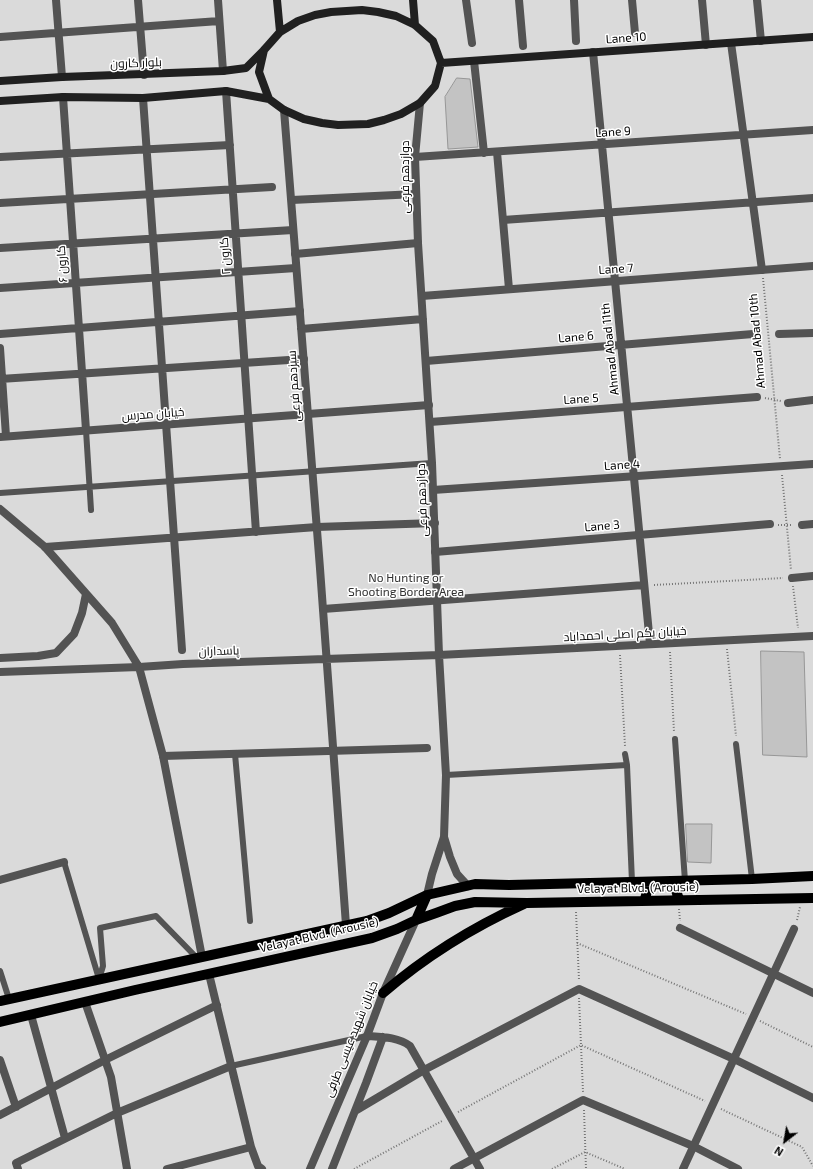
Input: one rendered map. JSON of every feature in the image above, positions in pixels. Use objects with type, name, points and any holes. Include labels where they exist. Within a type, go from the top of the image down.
[{"type":"main road","points":[[278,0],[280,32]]},
{"type":"main road","points":[[413,0],[416,25]]},
{"type":"main road","name":"بلوار کارون","points":[[0,81],[62,77],[223,71],[246,68],[280,32],[298,21],[315,15],[331,12],[362,10],[396,16],[416,25],[433,41],[441,63]]},
{"type":"main road","name":"Lane 10","points":[[441,63],[813,37]]},
{"type":"main road","points":[[264,50],[258,72],[269,99]]},
{"type":"main road","points":[[0,101],[63,97],[143,98],[226,92],[269,99],[284,110],[304,119],[338,125],[368,124],[401,114],[420,103],[435,86],[441,63]]},
{"type":"main road","name":"Velayat Blvd. (Arousie)","points":[[5,1000],[367,921],[389,913],[427,895],[475,884],[508,885],[643,882],[813,876]]},
{"type":"main road","points":[[678,900],[676,890],[682,881]]},
{"type":"main road","points":[[643,882],[647,891],[644,900]]},
{"type":"main road","points":[[416,920],[427,895]]},
{"type":"main road","name":"Velayat Blvd. (Arousie)","points":[[0,1022],[135,990],[372,938],[455,906],[475,902],[527,903],[813,898]]},
{"type":"main road","points":[[382,994],[420,963],[446,945],[482,924],[527,903]]},
{"type":"main road","points":[[131,972],[135,990]]},
{"type":"street","points":[[56,0],[62,77]]},
{"type":"street","points":[[138,0],[144,74]]},
{"type":"street","points":[[218,0],[223,71]]},
{"type":"street","points":[[466,0],[472,43]]},
{"type":"street","points":[[519,0],[523,46]]},
{"type":"street","points":[[574,0],[576,41]]},
{"type":"street","points":[[632,0],[635,33]]},
{"type":"street","points":[[702,0],[706,45]]},
{"type":"street","points":[[757,0],[760,41]]},
{"type":"street","points":[[0,37],[219,21]]},
{"type":"street","points":[[731,43],[762,270]]},
{"type":"street","name":"Ahmad Abad 11th","points":[[593,52],[650,644]]},
{"type":"street","points":[[474,60],[484,153]]},
{"type":"street","name":"کارون ۲","points":[[226,92],[256,532]]},
{"type":"street","name":"کارون ۶","points":[[63,97],[86,430]]},
{"type":"street","points":[[143,98],[182,650]]},
{"type":"street","name":"دوازدهم فرعی","points":[[420,103],[415,157],[416,194],[430,422],[439,655],[446,775],[444,837],[427,895]]},
{"type":"street","name":"سیزدهم فرعی","points":[[284,110],[317,527],[346,925]]},
{"type":"street","name":"Lane 9","points":[[415,157],[813,130]]},
{"type":"street","points":[[0,157],[230,145]]},
{"type":"street","points":[[497,152],[509,289]]},
{"type":"street","points":[[0,203],[272,187]]},
{"type":"street","points":[[292,200],[416,194]]},
{"type":"street","points":[[502,220],[813,198]]},
{"type":"street","points":[[0,248],[293,230]]},
{"type":"street","points":[[295,254],[418,243]]},
{"type":"street","name":"Lane 7","points":[[422,296],[813,266]]},
{"type":"street","points":[[0,288],[296,268]]},
{"type":"street","points":[[0,334],[300,311]]},
{"type":"street","points":[[301,329],[423,319]]},
{"type":"street","points":[[779,334],[813,333]]},
{"type":"street","name":"Lane 6","points":[[426,361],[752,334]]},
{"type":"street","points":[[0,348],[3,436]]},
{"type":"street","points":[[1,379],[304,359]]},
{"type":"street","name":"Lane 5","points":[[430,422],[757,397]]},
{"type":"street","points":[[788,403],[813,400]]},
{"type":"street","name":"خیابان مدرس","points":[[3,436],[429,406]]},
{"type":"street","name":"Lane 4","points":[[433,490],[813,464]]},
{"type":"street","points":[[0,509],[45,547],[112,623],[139,667],[163,756],[200,957]]},
{"type":"street","points":[[45,547],[317,527],[434,523]]},
{"type":"street","name":"Lane 3","points":[[435,552],[770,524]]},
{"type":"street","points":[[802,525],[813,524]]},
{"type":"street","points":[[792,578],[813,576]]},
{"type":"street","points":[[323,609],[437,602],[644,585]]},
{"type":"street","points":[[0,658],[38,656],[56,653],[74,634],[82,613],[86,594]]},
{"type":"street","name":"خیابان یکم اصلی احمداباد","points":[[439,655],[813,636]]},
{"type":"street","name":"پاسداران","points":[[0,672],[439,655]]},
{"type":"street","points":[[163,756],[427,748]]},
{"type":"street","points":[[444,837],[457,874],[468,886]]},
{"type":"street","points":[[0,880],[64,862]]},
{"type":"street","name":"خیابان شهید عیسی طرفی","points":[[310,1169],[367,1036],[382,994],[416,920]]},
{"type":"street","points":[[680,928],[813,993]]},
{"type":"street","points":[[683,1169],[794,929]]},
{"type":"street","points":[[209,974],[250,1147],[258,1166],[262,1169]]},
{"type":"street","points":[[355,1111],[424,1070],[579,989],[734,1059],[813,1098]]},
{"type":"street","points":[[85,1002],[111,1078],[127,1169]]},
{"type":"street","points":[[0,1115],[105,1060],[217,1005]]},
{"type":"street","points":[[31,1014],[65,1138]]},
{"type":"street","points":[[367,1036],[404,1041],[410,1046],[480,1169]]},
{"type":"street","points":[[332,1169],[383,1037]]},
{"type":"street","points":[[0,1060],[16,1107]]},
{"type":"street","points":[[18,1169],[16,1163],[65,1138],[117,1113],[231,1066]]},
{"type":"street","points":[[454,1169],[583,1100],[693,1146],[738,1169]]},
{"type":"street","points":[[171,1169],[250,1147]]},
{"type":"lane","points":[[86,430],[92,510]]},
{"type":"lane","points":[[0,493],[432,463]]},
{"type":"lane","points":[[675,739],[682,881]]},
{"type":"lane","points":[[736,744],[752,879]]},
{"type":"lane","points":[[235,754],[250,921]]},
{"type":"lane","points":[[625,754],[627,765],[632,882]]},
{"type":"lane","points":[[446,775],[627,765]]},
{"type":"lane","points":[[64,862],[99,980]]},
{"type":"lane","points":[[99,980],[103,966],[100,928],[156,916],[200,957]]},
{"type":"lane","points":[[0,971],[5,1000]]},
{"type":"lane","points":[[231,1066],[367,1036]]},
{"type":"path","name":"Ahmad Abad 10th","points":[[762,270],[786,525],[799,637]]},
{"type":"path","points":[[768,334],[779,334]]},
{"type":"path","points":[[757,397],[788,403]]},
{"type":"path","points":[[770,524],[802,525]]},
{"type":"path","points":[[644,585],[792,578]]},
{"type":"path","points":[[726,640],[736,744]]},
{"type":"path","points":[[669,643],[675,739]]},
{"type":"path","points":[[620,646],[625,754]]},
{"type":"path","points":[[794,929],[802,898]]},
{"type":"path","points":[[678,900],[680,928]]},
{"type":"path","points":[[576,902],[576,943],[586,1169]]},
{"type":"path","points":[[576,943],[753,1017],[813,1047]]},
{"type":"path","points":[[552,1169],[585,1152]]},
{"type":"path","points":[[585,1152],[625,1169]]},
{"type":"green space","name":"No Hunting or Shooting Border Area","points":[[0,0],[813,0],[813,1169],[0,1169]]},
{"type":"building","points":[[457,78],[470,79],[478,147],[448,149],[445,97]]},
{"type":"building","points":[[761,651],[804,652],[807,757],[763,755]]},
{"type":"building","points":[[686,824],[712,824],[711,863],[688,862]]}]
